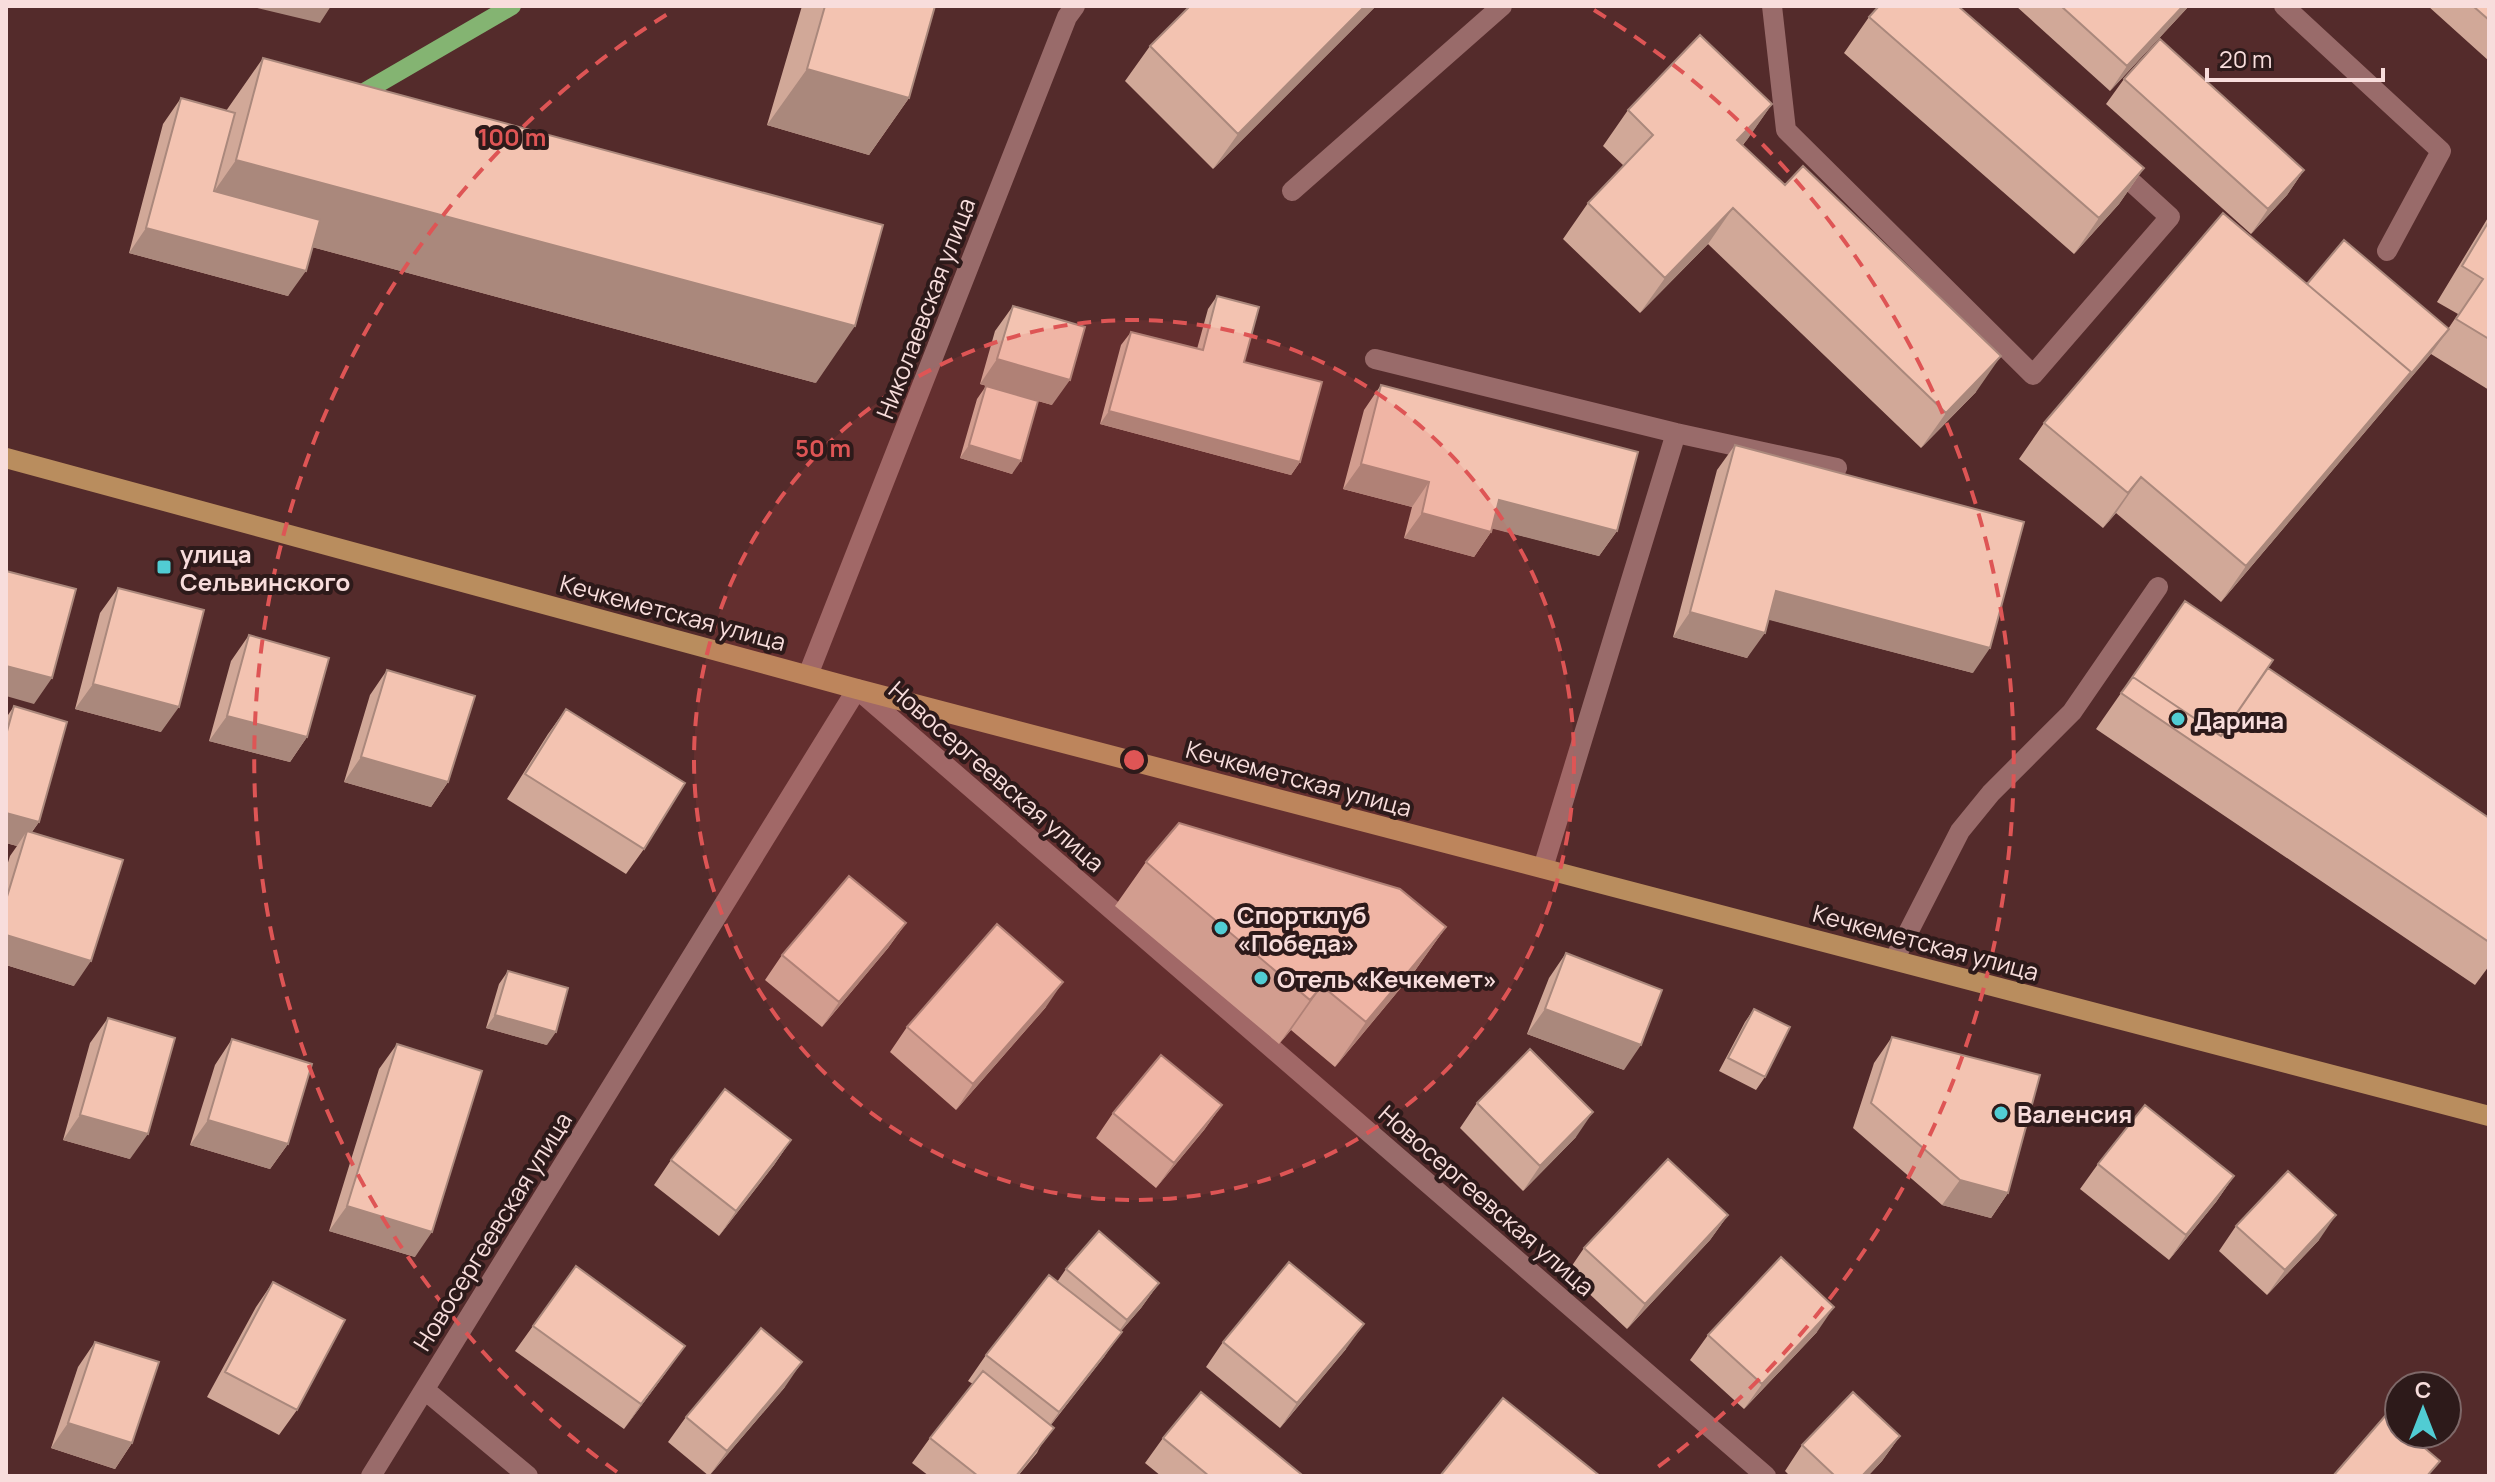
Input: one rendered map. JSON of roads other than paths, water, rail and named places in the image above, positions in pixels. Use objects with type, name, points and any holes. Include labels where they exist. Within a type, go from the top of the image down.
[{"type":"main road","name":"Кечкеметская улица","points":[[6,458],[857,689],[2489,1116]]},
{"type":"street","name":"Николаевская улица","points":[[808,675],[1067,17],[1075,6]]},
{"type":"street","points":[[1292,191],[1502,6]]},
{"type":"street","points":[[1772,6],[1786,130],[2033,375],[2170,217],[2101,154]]},
{"type":"street","points":[[2284,6],[2441,151],[2387,251]]},
{"type":"street","points":[[1375,359],[1676,433],[1837,468]]},
{"type":"street","points":[[1543,868],[1676,433]]},
{"type":"street","points":[[1894,960],[1960,831],[1991,793],[2072,712],[2158,587]]},
{"type":"street","name":"Новосергеевская улица","points":[[371,1476],[857,689],[1766,1476]]},
{"type":"street","points":[[425,1390],[528,1476]]},
{"type":"waterway","points":[[352,99],[512,6]]},
{"type":"place","name":"улица Сельвинского","points":[[164,567]]},
{"type":"place","name":"Дарина","points":[[2178,719]]},
{"type":"place","name":"Спортклуб «Победа»","points":[[1221,928]]},
{"type":"place","name":"Отель «Кечкемет»","points":[[1261,978]]},
{"type":"place","name":"Валенсия","points":[[2001,1113]]}]
